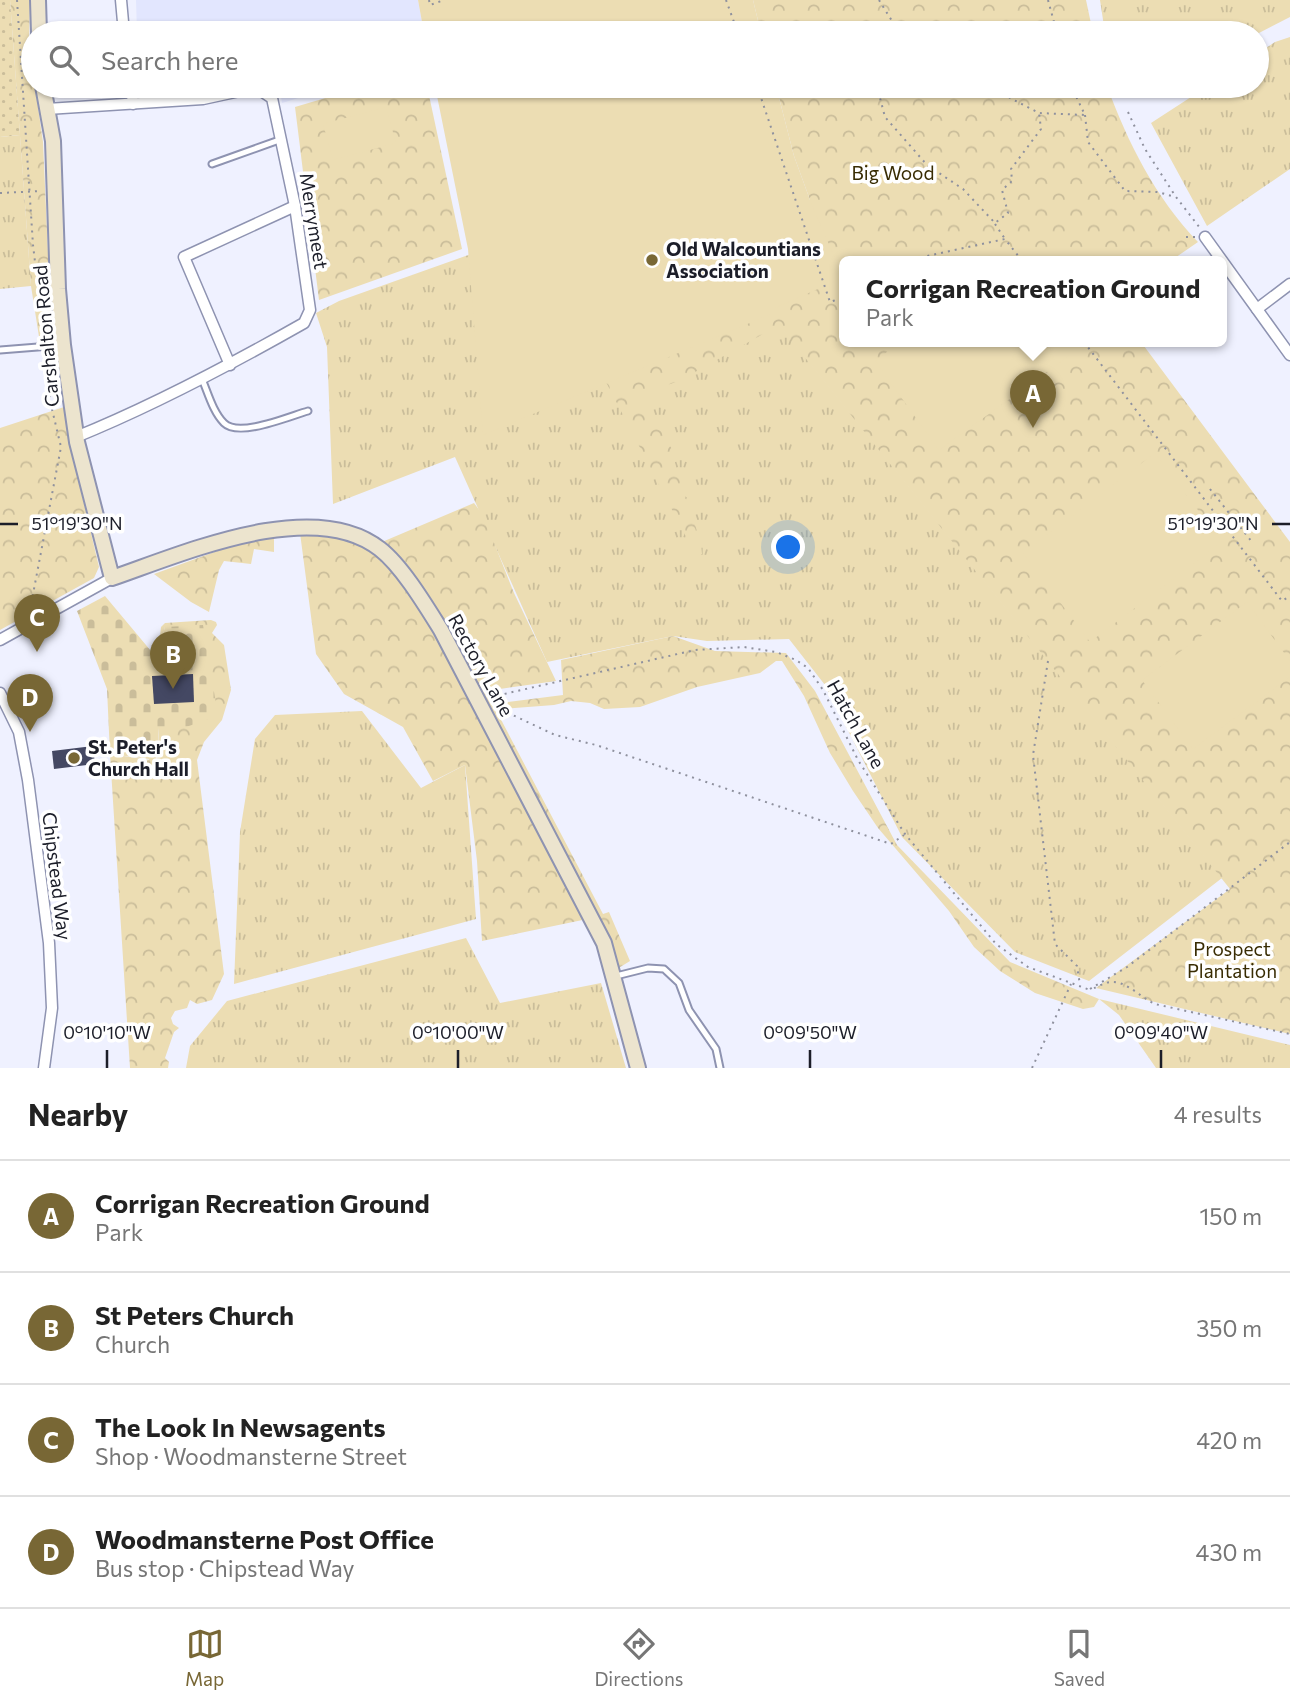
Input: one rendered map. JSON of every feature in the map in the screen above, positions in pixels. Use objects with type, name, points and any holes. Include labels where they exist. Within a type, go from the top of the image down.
[{"type":"main road","points":[[38,0],[38,21]]},
{"type":"main road","name":"Carshalton Road","points":[[45,98],[53,141],[58,289],[63,345],[76,437],[112,578]]},
{"type":"main road","name":"Rectory Lane","points":[[112,578],[176,556],[274,528],[321,528],[353,535],[380,548],[409,582],[448,641],[604,943],[638,1068]]},
{"type":"street","points":[[121,0],[123,21]]},
{"type":"street","points":[[132,98],[133,104]]},
{"type":"street","name":"Merrymeet","points":[[47,108],[208,98]]},
{"type":"street","name":"Merrymeet","points":[[76,437],[122,419],[230,365],[304,323],[308,317],[310,310],[295,206],[271,98]]},
{"type":"street","points":[[230,365],[180,254],[295,206]]},
{"type":"street","points":[[1205,237],[1219,256]]},
{"type":"street","points":[[1227,267],[1290,355]]},
{"type":"street","points":[[1257,309],[1290,284]]},
{"type":"street","points":[[0,640],[112,578]]},
{"type":"street","name":"Chipstead Way","points":[[0,693],[19,732],[28,780],[49,943],[52,1008],[44,1068]]},
{"type":"lane","points":[[212,164],[282,139]]},
{"type":"lane","points":[[0,350],[63,345]]},
{"type":"lane","points":[[202,379],[219,417],[226,426],[257,426],[309,411]]},
{"type":"lane","points":[[613,976],[648,968],[664,969],[679,983],[689,1010],[716,1049],[720,1068]]},
{"type":"path","points":[[17,0],[21,74]]},
{"type":"path","points":[[429,0],[430,5],[444,0]]},
{"type":"path","points":[[726,0],[734,21]]},
{"type":"path","points":[[879,0],[892,21]]},
{"type":"path","points":[[1048,0],[1054,21]]},
{"type":"path","points":[[16,92],[21,92]]},
{"type":"path","points":[[22,98],[44,347],[51,405],[61,447],[27,625]]},
{"type":"path","points":[[761,98],[830,302],[839,299]]},
{"type":"path","points":[[880,98],[885,117],[926,165],[963,189],[995,223],[1018,256]]},
{"type":"path","points":[[1010,98],[1040,113],[1085,115]]},
{"type":"path","points":[[1077,98],[1085,115],[1088,142],[1125,191],[1158,192],[1176,197]]},
{"type":"path","points":[[1128,112],[1145,149],[1205,237]]},
{"type":"path","points":[[995,223],[1008,213],[1002,190],[1012,181],[1011,169],[1041,129],[1040,113]]},
{"type":"path","points":[[0,193],[56,190]]},
{"type":"path","points":[[928,256],[1005,239]]},
{"type":"path","points":[[1088,347],[1282,601],[1290,596]]},
{"type":"path","points":[[1210,489],[1252,541]]},
{"type":"path","name":"Hatch Lane","points":[[905,834],[891,844],[596,745],[555,734],[500,709],[489,698],[695,650],[744,647],[776,652],[808,668],[823,690],[858,760],[905,834],[996,944],[1028,967],[1090,990]]},
{"type":"path","points":[[1048,661],[1033,755],[1055,944],[1077,966],[1081,986]]},
{"type":"path","points":[[1090,990],[1127,967],[1290,842]]},
{"type":"path","points":[[1090,990],[1111,982],[1125,986],[1154,1004],[1290,1034]]},
{"type":"path","points":[[1032,1068],[1072,983]]},
{"type":"shaded area","points":[[136,0],[418,0],[422,21],[137,21]]},
{"type":"shaded area","points":[[281,98],[298,98],[282,103]]},
{"type":"green space","points":[[0,0],[10,0],[20,135],[0,137]]},
{"type":"green space","points":[[10,0],[30,0],[29,21],[21,21],[21,98],[37,98],[43,142],[52,342],[40,343],[31,286]]},
{"type":"green space","points":[[418,0],[753,0],[758,21],[422,21]]},
{"type":"green space","points":[[753,0],[1086,0],[1090,21],[758,21]]},
{"type":"green space","points":[[1100,0],[1290,0],[1290,17],[1269,28],[1269,21],[1103,21]]},
{"type":"green space","points":[[1290,37],[1290,169],[1207,226],[1151,123],[1190,98],[1269,98],[1269,46]]},
{"type":"green space","points":[[325,98],[430,98],[462,249],[319,300],[295,107]]},
{"type":"green space","name":"Old Walcountians Association","points":[[437,98],[779,98],[794,156],[839,268],[839,279],[775,308],[771,314],[483,435],[468,249]]},
{"type":"green space","points":[[779,98],[1112,98],[1144,168],[1169,207],[1198,242],[1178,256],[839,256],[839,347],[1145,347],[1290,542],[1290,1034],[1096,988],[1230,889],[779,325],[679,381],[652,390],[644,401],[673,451],[701,543],[702,554],[697,558],[606,382],[759,317],[810,200],[794,156]]},
{"type":"green space","points":[[386,107],[396,143],[333,160],[323,124]]},
{"type":"green space","points":[[20,135],[31,286],[0,289],[0,137]]},
{"type":"green space","points":[[488,248],[771,314],[1222,878],[1089,981],[1015,952],[902,837],[825,685],[789,639],[707,641],[673,636],[547,662],[455,457],[333,504],[327,347],[316,313],[339,301]]},
{"type":"green space","points":[[893,347],[1062,347],[1069,356],[939,450],[875,361]]},
{"type":"green space","points":[[64,407],[69,440],[99,567],[94,578],[0,630],[0,428]]},
{"type":"green space","points":[[1155,453],[1222,542],[1090,642],[1023,553]]},
{"type":"green space","points":[[474,503],[483,515],[514,593],[556,681],[486,691],[603,914],[609,912],[630,961],[617,969],[597,917],[482,941],[477,861],[465,765],[433,781],[403,727],[344,694],[316,654],[300,533],[382,542]]},
{"type":"green space","points":[[274,534],[274,552],[254,549],[251,564],[224,561],[219,570],[209,612],[154,574],[231,546]]},
{"type":"green space","points":[[105,596],[156,657],[165,627],[203,625],[218,716],[183,728],[159,728],[155,775],[147,773],[149,759],[110,754],[107,689],[77,611]]},
{"type":"green space","points":[[1247,602],[1290,661],[1290,677],[1193,749],[1142,680]]},
{"type":"green space","points":[[211,620],[217,625],[212,633],[224,645],[231,690],[222,720],[204,742],[197,760],[224,974],[212,1000],[197,1004],[190,1000],[187,1008],[175,1011],[171,1018],[173,1024],[179,1028],[174,1032],[165,1058],[169,1062],[168,1068],[130,1068],[110,754],[157,761],[159,728],[183,728],[165,627],[157,658],[155,655],[161,627],[165,623]]},
{"type":"green space","points":[[673,636],[715,651],[786,653],[815,691],[897,845],[1010,962],[1099,999],[1094,1007],[1083,1009],[1035,993],[1000,971],[974,947],[949,911],[878,828],[853,791],[830,753],[804,696],[782,661],[776,661],[760,673],[697,687],[640,707],[604,709],[590,703],[571,701],[500,709],[499,703],[563,695],[561,660]]},
{"type":"green space","points":[[362,711],[421,788],[465,765],[476,919],[234,984],[240,832],[255,739],[275,715]]},
{"type":"green space","points":[[466,938],[500,1003],[601,983],[626,1068],[186,1068],[190,1046],[227,1001]]},
{"type":"green space","points":[[1099,999],[1290,1045],[1290,1068],[1156,1068],[1119,1015]]},
{"type":"building","points":[[193,674],[194,702],[154,704],[152,676]]},
{"type":"building","name":"St. Peter's Church Hall","points":[[93,746],[95,764],[54,769],[52,751]]},
{"type":"place","name":"Old Walcountians Association","points":[[652,260]]},
{"type":"place","name":"Corrigan Recreation Ground","points":[[1033,428]]},
{"type":"place","name":"The Look In Newsagents","points":[[37,652]]},
{"type":"place","name":"St Peters Church","points":[[173,689]]},
{"type":"place","name":"Woodmansterne Post Office","points":[[30,732]]},
{"type":"place","name":"St. Peter's Church Hall","points":[[74,758]]},
{"type":"park label","name":"Big Wood","points":[[893,173]]},
{"type":"park label","name":"Prospect Plantation","points":[[1232,960]]}]
